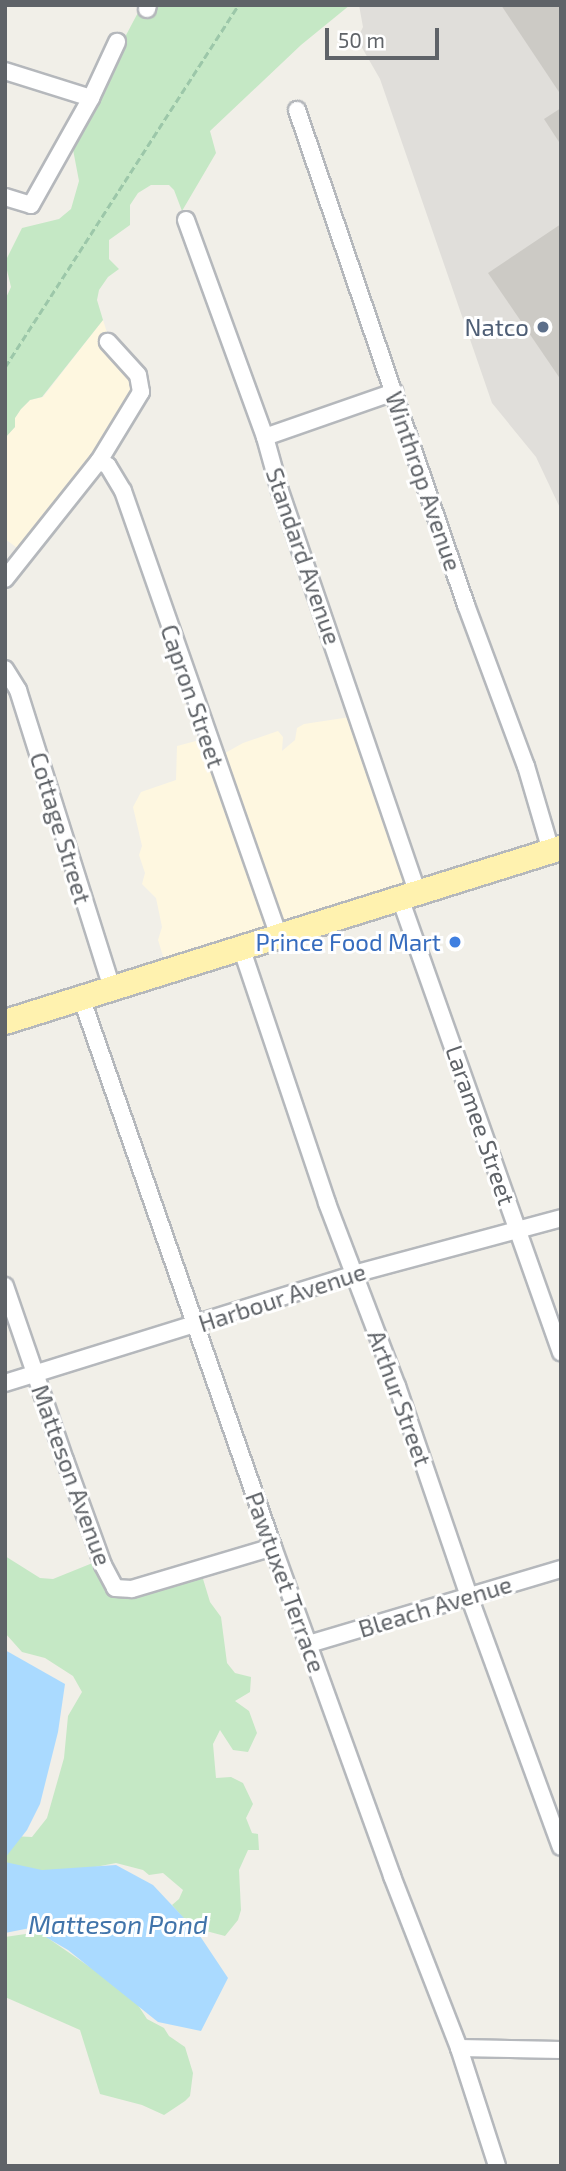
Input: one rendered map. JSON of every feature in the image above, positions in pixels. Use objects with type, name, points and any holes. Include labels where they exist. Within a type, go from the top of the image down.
[{"type":"main road","points":[[5,1022],[556,849]]},
{"type":"street","points":[[5,197],[31,205],[91,98],[117,41]]},
{"type":"street","points":[[5,71],[91,98]]},
{"type":"street","name":"Winthrop Avenue","points":[[297,110],[466,605],[556,849]]},
{"type":"street","name":"Standard Avenue","points":[[186,220],[265,437],[409,896]]},
{"type":"street","points":[[5,579],[99,461],[141,392],[142,384],[138,375],[108,342]]},
{"type":"street","points":[[265,437],[394,392]]},
{"type":"street","name":"Capron Street","points":[[99,461],[108,466],[123,491],[279,937]]},
{"type":"street","name":"Cottage Street","points":[[5,669],[19,690],[112,988]]},
{"type":"street","name":"Laramee Street","points":[[409,896],[517,1228],[561,1352]]},
{"type":"street","name":"Arthur Street","points":[[242,947],[354,1273],[397,1386],[469,1595],[561,1847]]},
{"type":"street","name":"Pawtuxet Terrace","points":[[81,997],[156,1217],[198,1325],[273,1547],[392,1876],[459,2048],[497,2166]]},
{"type":"street","name":"Harbour Avenue","points":[[5,1383],[198,1325],[354,1273],[561,1218]]},
{"type":"street","name":"Matteson Avenue","points":[[5,1286],[103,1565],[115,1588],[132,1589],[273,1547]]},
{"type":"street","name":"Bleach Avenue","points":[[309,1644],[561,1569]]},
{"type":"street","points":[[459,2048],[561,2050]]},
{"type":"path","points":[[5,367],[238,5]]},
{"type":"shaded area","points":[[359,5],[561,5],[561,510],[536,457],[492,403],[380,79],[357,39],[363,27]]},
{"type":"shaded area","points":[[103,320],[110,342],[141,388],[27,555],[5,539],[5,438],[15,427],[15,418],[21,409],[30,400],[43,397]]},
{"type":"shaded area","points":[[357,716],[418,889],[167,969],[158,940],[162,927],[156,898],[142,884],[145,873],[139,855],[142,846],[133,807],[141,792],[176,780],[177,746],[207,738],[218,757],[243,743],[278,731],[283,737],[282,751],[295,740],[297,728],[304,724]]},
{"type":"green space","points":[[142,5],[350,5],[301,45],[210,131],[216,153],[182,211],[174,190],[169,185],[151,185],[138,193],[130,205],[130,225],[109,240],[109,259],[119,269],[108,277],[99,290],[97,300],[103,320],[42,397],[30,400],[21,409],[15,418],[15,427],[5,438],[5,300],[11,287],[5,262],[22,228],[59,219],[71,209],[79,181],[71,139]]},
{"type":"green space","points":[[5,1556],[40,1578],[53,1579],[100,1560],[120,1587],[200,1569],[210,1602],[221,1617],[227,1663],[235,1673],[251,1677],[250,1692],[235,1701],[249,1711],[257,1733],[248,1752],[233,1750],[220,1730],[213,1744],[216,1778],[231,1777],[243,1783],[253,1804],[246,1818],[252,1833],[258,1834],[259,1850],[248,1850],[239,1870],[241,1910],[238,1920],[225,1936],[191,1927],[172,1905],[183,1890],[163,1873],[149,1875],[143,1870],[116,1863],[74,1871],[5,1874],[5,1842],[12,1836],[32,1837],[47,1818],[64,1758],[68,1716],[82,1692],[73,1676],[45,1658],[22,1652],[5,1633]]},
{"type":"green space","points":[[39,1932],[132,1996],[147,2019],[164,2028],[169,2036],[185,2047],[193,2073],[190,2096],[185,2101],[164,2115],[142,2105],[100,2094],[80,2030],[5,1997],[5,1937]]},
{"type":"water","name":"Matteson Pond","points":[[5,1650],[65,1684],[58,1732],[40,1804],[27,1830],[5,1858]]},
{"type":"water","name":"Matteson Pond","points":[[5,1862],[42,1870],[116,1865],[153,1885],[198,1933],[228,1978],[201,2031],[158,2022],[68,1950],[30,1928],[5,1933]]},
{"type":"building","points":[[501,5],[561,5],[561,95]]},
{"type":"building","points":[[561,108],[561,145],[544,119]]},
{"type":"building","name":"Natco","points":[[561,224],[561,380],[488,273]]},
{"type":"place","name":"Natco","points":[[543,327]]},
{"type":"place","name":"Prince Food Mart","points":[[455,942]]}]
